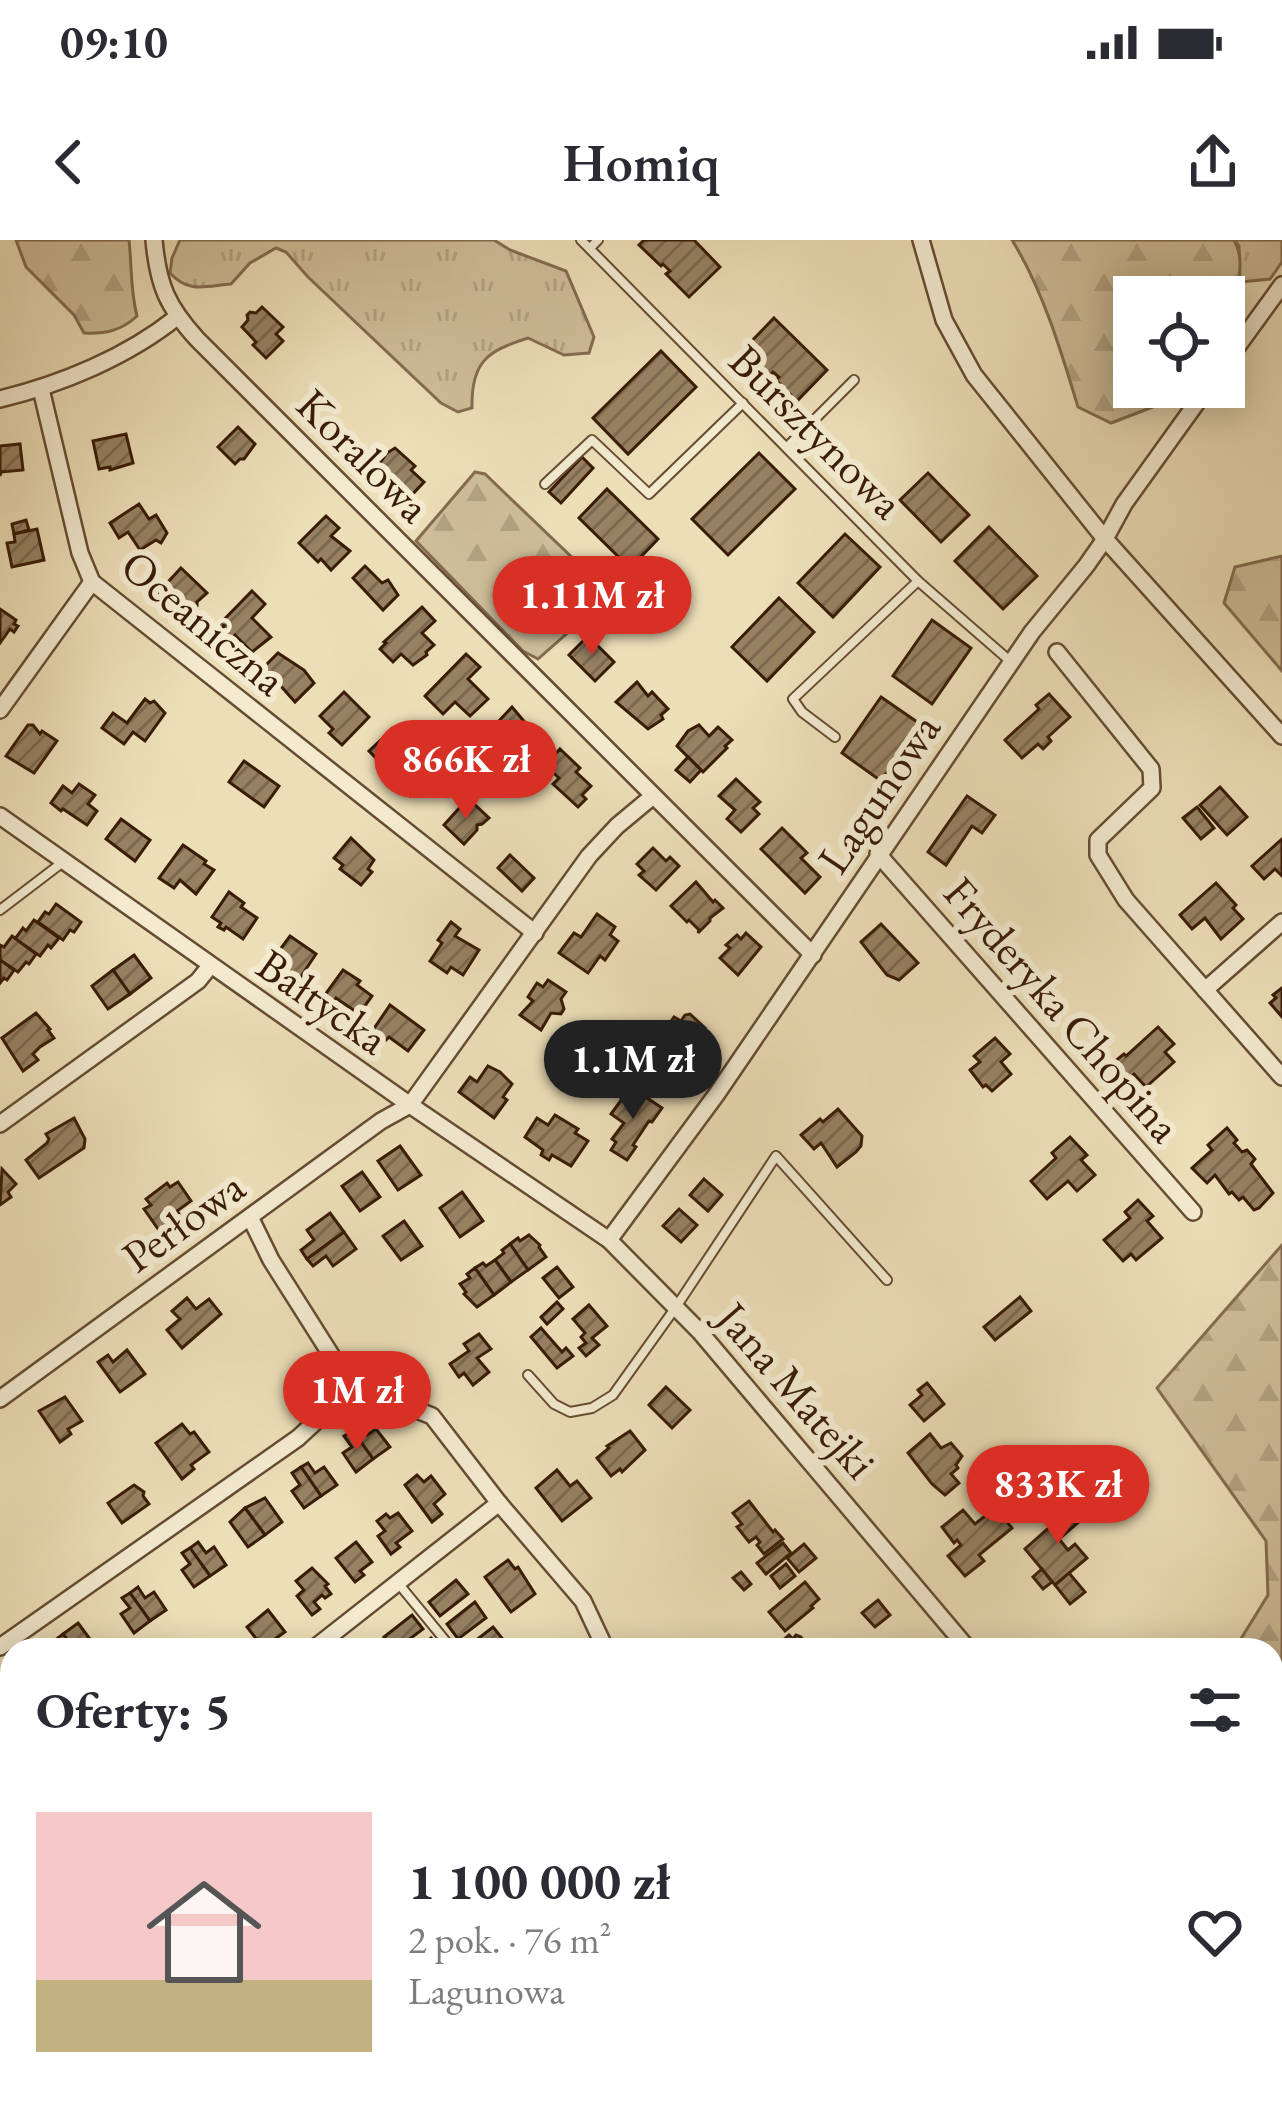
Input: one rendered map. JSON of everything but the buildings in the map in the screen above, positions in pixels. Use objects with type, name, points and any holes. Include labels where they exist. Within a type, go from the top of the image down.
[{"type":"street","name":"Koralowa","points":[[154,240],[164,296],[177,317],[813,955]]},
{"type":"street","points":[[921,240],[944,320],[974,375],[1105,539],[1282,736]]},
{"type":"street","points":[[1245,336],[1282,285]]},
{"type":"street","points":[[0,399],[41,389],[148,340],[177,317]]},
{"type":"street","name":"Oceaniczna","points":[[41,389],[80,553],[92,582],[535,933]]},
{"type":"street","name":"Lagunowa","points":[[609,1240],[716,1095],[1011,662],[1105,539],[1124,504],[1193,408]]},
{"type":"street","points":[[0,710],[92,582]]},
{"type":"street","points":[[1058,652],[1151,769],[1152,788],[1098,840],[1098,855],[1126,900],[1282,1077]]},
{"type":"street","points":[[410,1105],[589,856],[653,796]]},
{"type":"street","name":"Bałtycka","points":[[0,816],[609,1240]]},
{"type":"street","name":"Fryderyka Chopina","points":[[878,854],[1193,1212]]},
{"type":"street","points":[[1205,990],[1282,922]]},
{"type":"street","points":[[0,1124],[198,981],[210,965]]},
{"type":"street","name":"Perłowa","points":[[0,1399],[381,1121],[410,1105]]},
{"type":"street","points":[[250,1217],[271,1260],[352,1388],[432,1416],[583,1601],[600,1638]]},
{"type":"street","name":"Jana Matejki","points":[[609,1240],[676,1307],[959,1638]]},
{"type":"street","points":[[13,1638],[298,1438],[352,1388]]},
{"type":"street","points":[[326,1638],[499,1503]]},
{"type":"lane","name":"Bursztynowa","points":[[581,240],[918,581],[1011,662]]},
{"type":"lane","points":[[590,248],[598,240]]},
{"type":"lane","points":[[787,447],[854,380]]},
{"type":"lane","points":[[545,484],[592,440],[649,494],[743,403]]},
{"type":"lane","points":[[835,737],[793,700],[918,581]]},
{"type":"lane","points":[[0,910],[64,862]]},
{"type":"lane","points":[[528,1375],[554,1404],[570,1412],[592,1408],[613,1395],[776,1156],[887,1280]]},
{"type":"lane","points":[[398,1582],[443,1638]]},
{"type":"green space","points":[[16,240],[129,240],[137,316],[112,330],[84,333],[74,315],[26,267]]},
{"type":"green space","points":[[180,240],[494,240],[566,271],[594,337],[589,353],[564,355],[528,338],[502,348],[478,369],[472,408],[458,412],[441,403],[286,252],[276,248],[250,263],[231,284],[198,287],[170,273]]},
{"type":"green space","points":[[1012,240],[1234,240],[1240,269],[1239,276],[1113,276],[1113,408],[1150,408],[1111,423],[1078,407]]},
{"type":"green space","points":[[1234,240],[1282,240],[1282,262],[1270,279],[1245,282],[1245,276],[1240,276],[1239,246]]},
{"type":"green space","points":[[475,472],[485,474],[606,590],[606,599],[538,659],[523,651],[416,541]]},
{"type":"green space","points":[[1282,556],[1282,671],[1224,603],[1235,567]]},
{"type":"green space","points":[[1282,1245],[1282,1638],[1241,1638],[1268,1595],[1266,1541],[1157,1388]]}]
